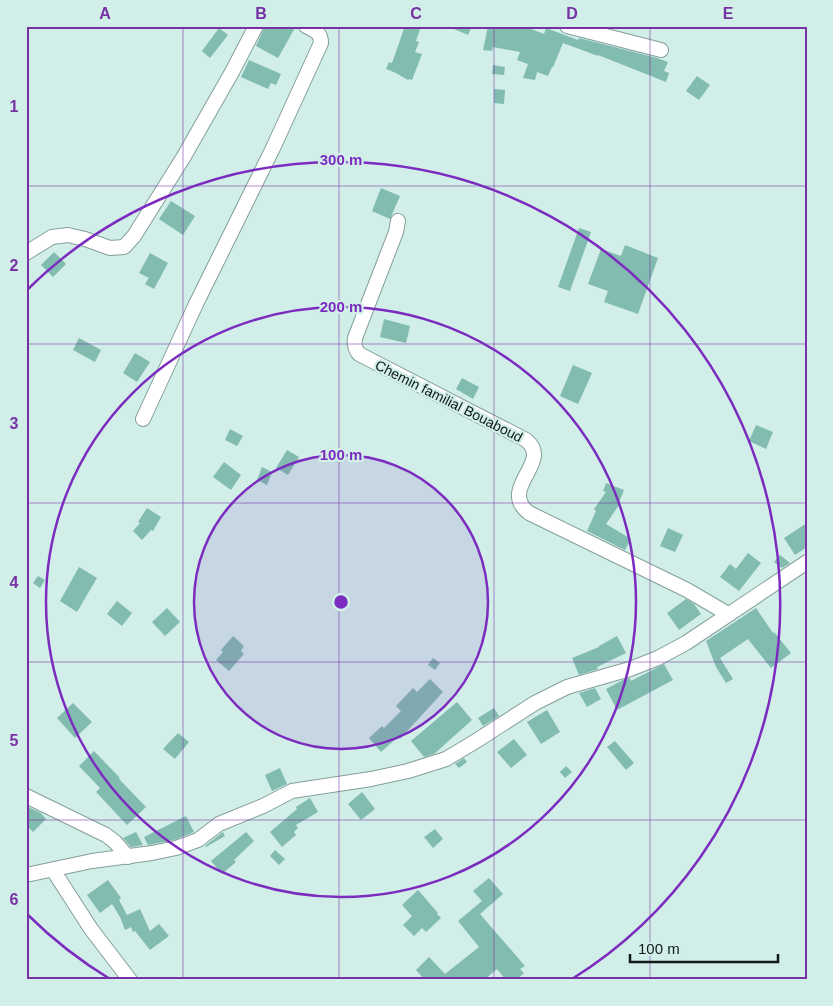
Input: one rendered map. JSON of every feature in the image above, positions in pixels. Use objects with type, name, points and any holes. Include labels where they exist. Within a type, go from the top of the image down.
[{"type":"street","points":[[26,253],[52,237],[68,235],[110,248],[124,247],[134,236],[183,158],[256,26]]},
{"type":"street","points":[[143,419],[196,304],[273,148],[321,43],[321,37],[317,32],[306,26]]},
{"type":"street","points":[[567,26],[661,50]]},
{"type":"street","name":"Chemin familial Bouaboud","points":[[398,222],[396,232],[355,338],[354,344],[359,354],[531,444],[534,456],[518,496],[520,502],[529,513],[687,590],[728,614]]},
{"type":"street","points":[[26,875],[92,861],[152,854],[176,848],[198,840],[219,824],[263,806],[292,791],[371,779],[408,771],[446,759],[535,703],[567,687],[630,669],[658,658],[686,643],[807,562]]},
{"type":"street","points":[[26,796],[106,835],[128,857]]},
{"type":"street","points":[[53,870],[91,929],[130,980]]},
{"type":"building","points":[[265,26],[296,26],[278,58],[256,46]]},
{"type":"building","points":[[405,26],[421,26],[416,41],[419,42],[415,52],[422,54],[412,80],[408,80],[386,69],[389,62],[392,63]]},
{"type":"building","points":[[447,26],[472,26],[468,35]]},
{"type":"building","points":[[488,26],[523,26],[544,34],[546,28],[578,40],[579,38],[668,62],[664,71],[669,73],[666,82],[563,43],[548,76],[537,72],[535,80],[523,78],[528,64],[517,60],[520,52],[493,47],[492,51],[483,50]]},
{"type":"building","points":[[219,28],[228,35],[210,58],[202,51]]},
{"type":"building","points":[[249,60],[281,74],[276,85],[271,83],[268,89],[241,77]]},
{"type":"building","points":[[493,65],[505,67],[504,75],[492,74]]},
{"type":"building","points":[[697,76],[710,85],[699,100],[686,91]]},
{"type":"building","points":[[494,89],[505,90],[504,104],[494,103]]},
{"type":"building","points":[[381,188],[400,196],[390,219],[372,211]]},
{"type":"building","points":[[171,201],[195,216],[183,235],[159,219]]},
{"type":"building","points":[[579,228],[591,232],[570,291],[558,287]]},
{"type":"building","points":[[625,245],[658,258],[638,314],[604,302],[608,291],[588,284],[601,249],[621,256]]},
{"type":"building","points":[[54,252],[66,264],[53,277],[41,265]]},
{"type":"building","points":[[150,253],[168,263],[154,289],[145,284],[149,278],[139,273]]},
{"type":"building","points":[[384,319],[410,326],[406,343],[380,337]]},
{"type":"building","points":[[79,338],[101,350],[95,362],[73,350]]},
{"type":"building","points":[[135,353],[150,362],[137,382],[123,373]]},
{"type":"building","points":[[573,365],[592,373],[578,404],[560,396]]},
{"type":"building","points":[[462,378],[479,387],[473,399],[456,389]]},
{"type":"building","points":[[756,425],[773,432],[766,449],[749,441]]},
{"type":"building","points":[[230,429],[243,436],[237,446],[225,440]]},
{"type":"building","points":[[287,450],[299,457],[288,475],[276,468]]},
{"type":"building","points":[[224,462],[241,475],[231,490],[213,477]]},
{"type":"building","points":[[262,467],[272,472],[267,485],[257,480]]},
{"type":"building","points":[[606,483],[624,490],[619,505],[606,524],[631,539],[625,550],[587,531],[596,511],[594,509],[606,492],[603,491]]},
{"type":"building","points":[[147,508],[161,517],[153,531],[151,530],[142,540],[133,531],[140,523],[138,522]]},
{"type":"building","points":[[807,523],[807,547],[795,555],[784,538]]},
{"type":"building","points":[[668,528],[683,535],[675,552],[660,546]]},
{"type":"building","points":[[748,553],[761,563],[739,591],[720,577],[730,564],[736,569]]},
{"type":"building","points":[[780,555],[790,563],[782,568],[774,562]]},
{"type":"building","points":[[79,567],[97,578],[77,612],[60,601]]},
{"type":"building","points":[[38,576],[45,580],[40,588],[33,583]]},
{"type":"building","points":[[686,599],[694,604],[701,614],[679,630],[667,613]]},
{"type":"building","points":[[117,601],[132,613],[122,626],[107,614]]},
{"type":"building","points":[[167,608],[180,622],[165,636],[152,622]]},
{"type":"building","points":[[756,608],[773,633],[791,653],[771,668],[748,639],[720,658],[733,679],[726,683],[716,667],[706,641]]},
{"type":"building","points":[[233,636],[244,646],[241,651],[244,654],[229,671],[216,660],[223,652],[221,650]]},
{"type":"building","points":[[617,636],[626,653],[597,667],[598,669],[579,675],[572,658],[599,647]]},
{"type":"building","points":[[433,658],[440,663],[435,670],[428,665]]},
{"type":"building","points":[[664,664],[673,680],[617,710],[606,689],[623,680],[630,678],[631,681]]},
{"type":"building","points":[[430,679],[443,692],[400,739],[398,737],[381,752],[369,738],[382,726],[384,728],[401,711],[396,706],[413,688],[417,692]]},
{"type":"building","points":[[595,688],[601,699],[587,707],[579,693]]},
{"type":"building","points":[[457,702],[472,720],[434,754],[424,757],[411,741]]},
{"type":"building","points":[[73,703],[92,722],[75,738],[57,718]]},
{"type":"building","points":[[494,708],[499,716],[483,726],[478,718]]},
{"type":"building","points":[[547,710],[560,732],[541,744],[527,722]]},
{"type":"building","points":[[178,733],[189,742],[175,759],[163,749]]},
{"type":"building","points":[[514,739],[527,755],[511,768],[497,752]]},
{"type":"building","points":[[615,741],[634,763],[626,770],[607,747]]},
{"type":"building","points":[[94,751],[146,807],[127,825],[96,792],[100,788],[79,766]]},
{"type":"building","points":[[464,758],[467,762],[459,768],[455,764]]},
{"type":"building","points":[[566,766],[572,772],[565,778],[560,772]]},
{"type":"building","points":[[280,768],[287,784],[272,791],[265,775]]},
{"type":"building","points":[[362,792],[375,809],[361,820],[348,804]]},
{"type":"building","points":[[310,798],[318,812],[296,825],[298,828],[294,832],[296,835],[282,847],[270,832],[297,809],[296,807]]},
{"type":"building","points":[[28,807],[41,813],[46,819],[33,832],[26,825],[26,809]]},
{"type":"building","points":[[186,816],[194,832],[174,840],[148,845],[144,837]]},
{"type":"building","points":[[435,829],[443,839],[433,848],[424,837]]},
{"type":"building","points":[[136,832],[143,845],[131,847],[123,838]]},
{"type":"building","points":[[223,832],[225,836],[205,846]]},
{"type":"building","points":[[246,832],[254,841],[234,860],[236,862],[222,874],[211,861]]},
{"type":"building","points":[[275,850],[285,859],[279,865],[270,856]]},
{"type":"building","points":[[489,878],[503,894],[480,914],[525,966],[520,969],[524,973],[516,980],[506,980],[497,969],[484,980],[425,980],[416,970],[429,957],[445,974],[479,947],[458,921],[482,901],[473,891]]},
{"type":"building","points":[[108,880],[121,898],[119,900],[127,915],[140,909],[150,931],[159,924],[169,936],[150,950],[135,931],[133,932],[131,927],[125,930],[112,904],[100,913],[87,895]]},
{"type":"building","points":[[418,890],[441,918],[426,932],[422,928],[414,936],[403,925],[412,916],[402,905]]}]
